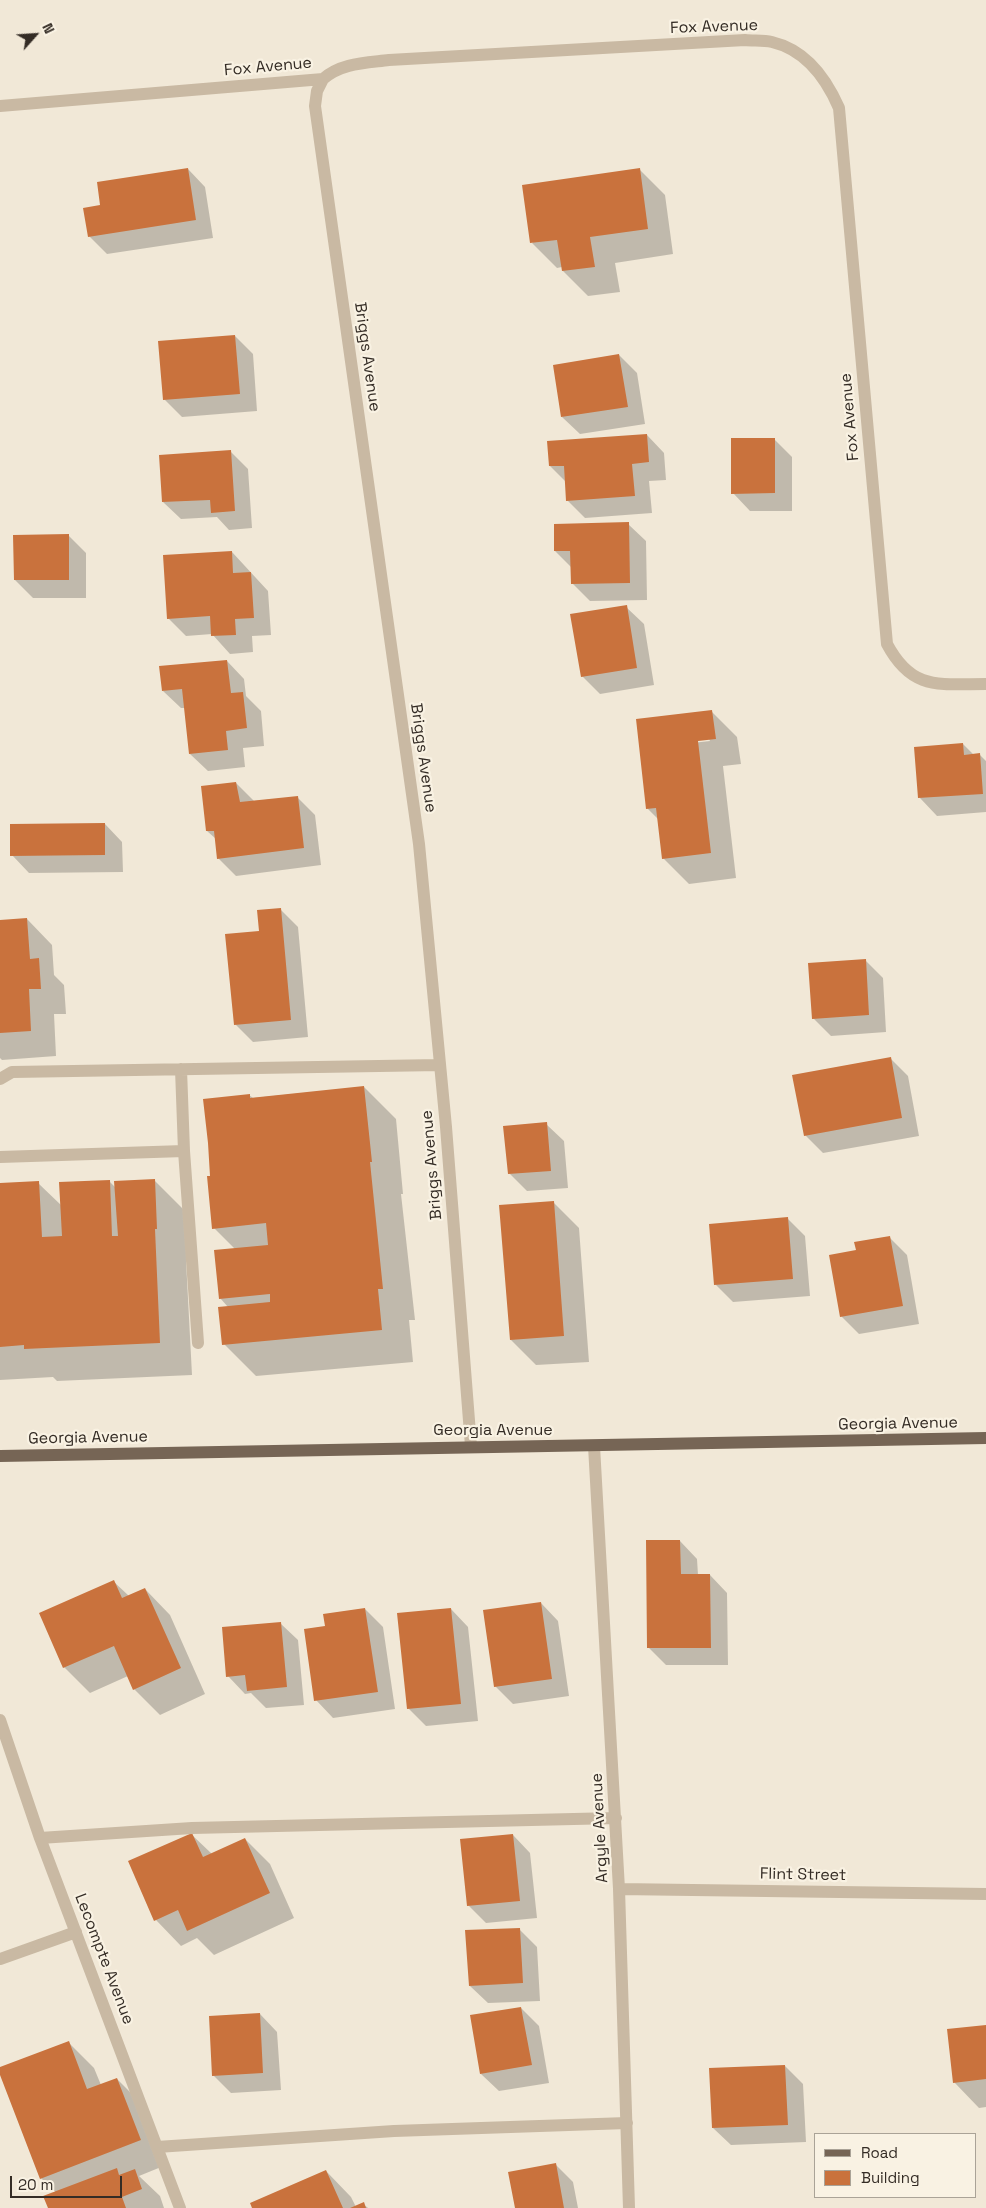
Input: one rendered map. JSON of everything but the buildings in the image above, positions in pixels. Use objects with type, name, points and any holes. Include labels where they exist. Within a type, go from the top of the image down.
[{"type":"main road","name":"Georgia Avenue","points":[[0,1456],[986,1438]]},
{"type":"street","name":"Fox Avenue","points":[[0,106],[323,79],[333,70],[346,66],[389,60],[745,40],[772,42],[795,51],[814,66],[830,86],[839,108],[887,644],[895,660],[907,672],[923,680],[940,684],[986,684]]},
{"type":"street","name":"Briggs Avenue","points":[[323,79],[317,92],[315,106],[419,844],[440,1065],[471,1446]]},
{"type":"street","points":[[0,1079],[12,1072],[440,1065]]},
{"type":"street","points":[[181,1069],[184,1151],[198,1343]]},
{"type":"street","points":[[0,1157],[184,1151]]},
{"type":"street","name":"Argyle Avenue","points":[[594,1446],[616,1818],[629,2208]]},
{"type":"street","name":"Lecompte Avenue","points":[[0,1720],[40,1838],[180,2208]]},
{"type":"street","points":[[40,1838],[192,1828],[616,1818]]},
{"type":"street","name":"Flint Street","points":[[619,1889],[986,1894]]},
{"type":"street","points":[[0,1959],[76,1932]]},
{"type":"street","points":[[157,2147],[394,2131],[627,2123]]}]
